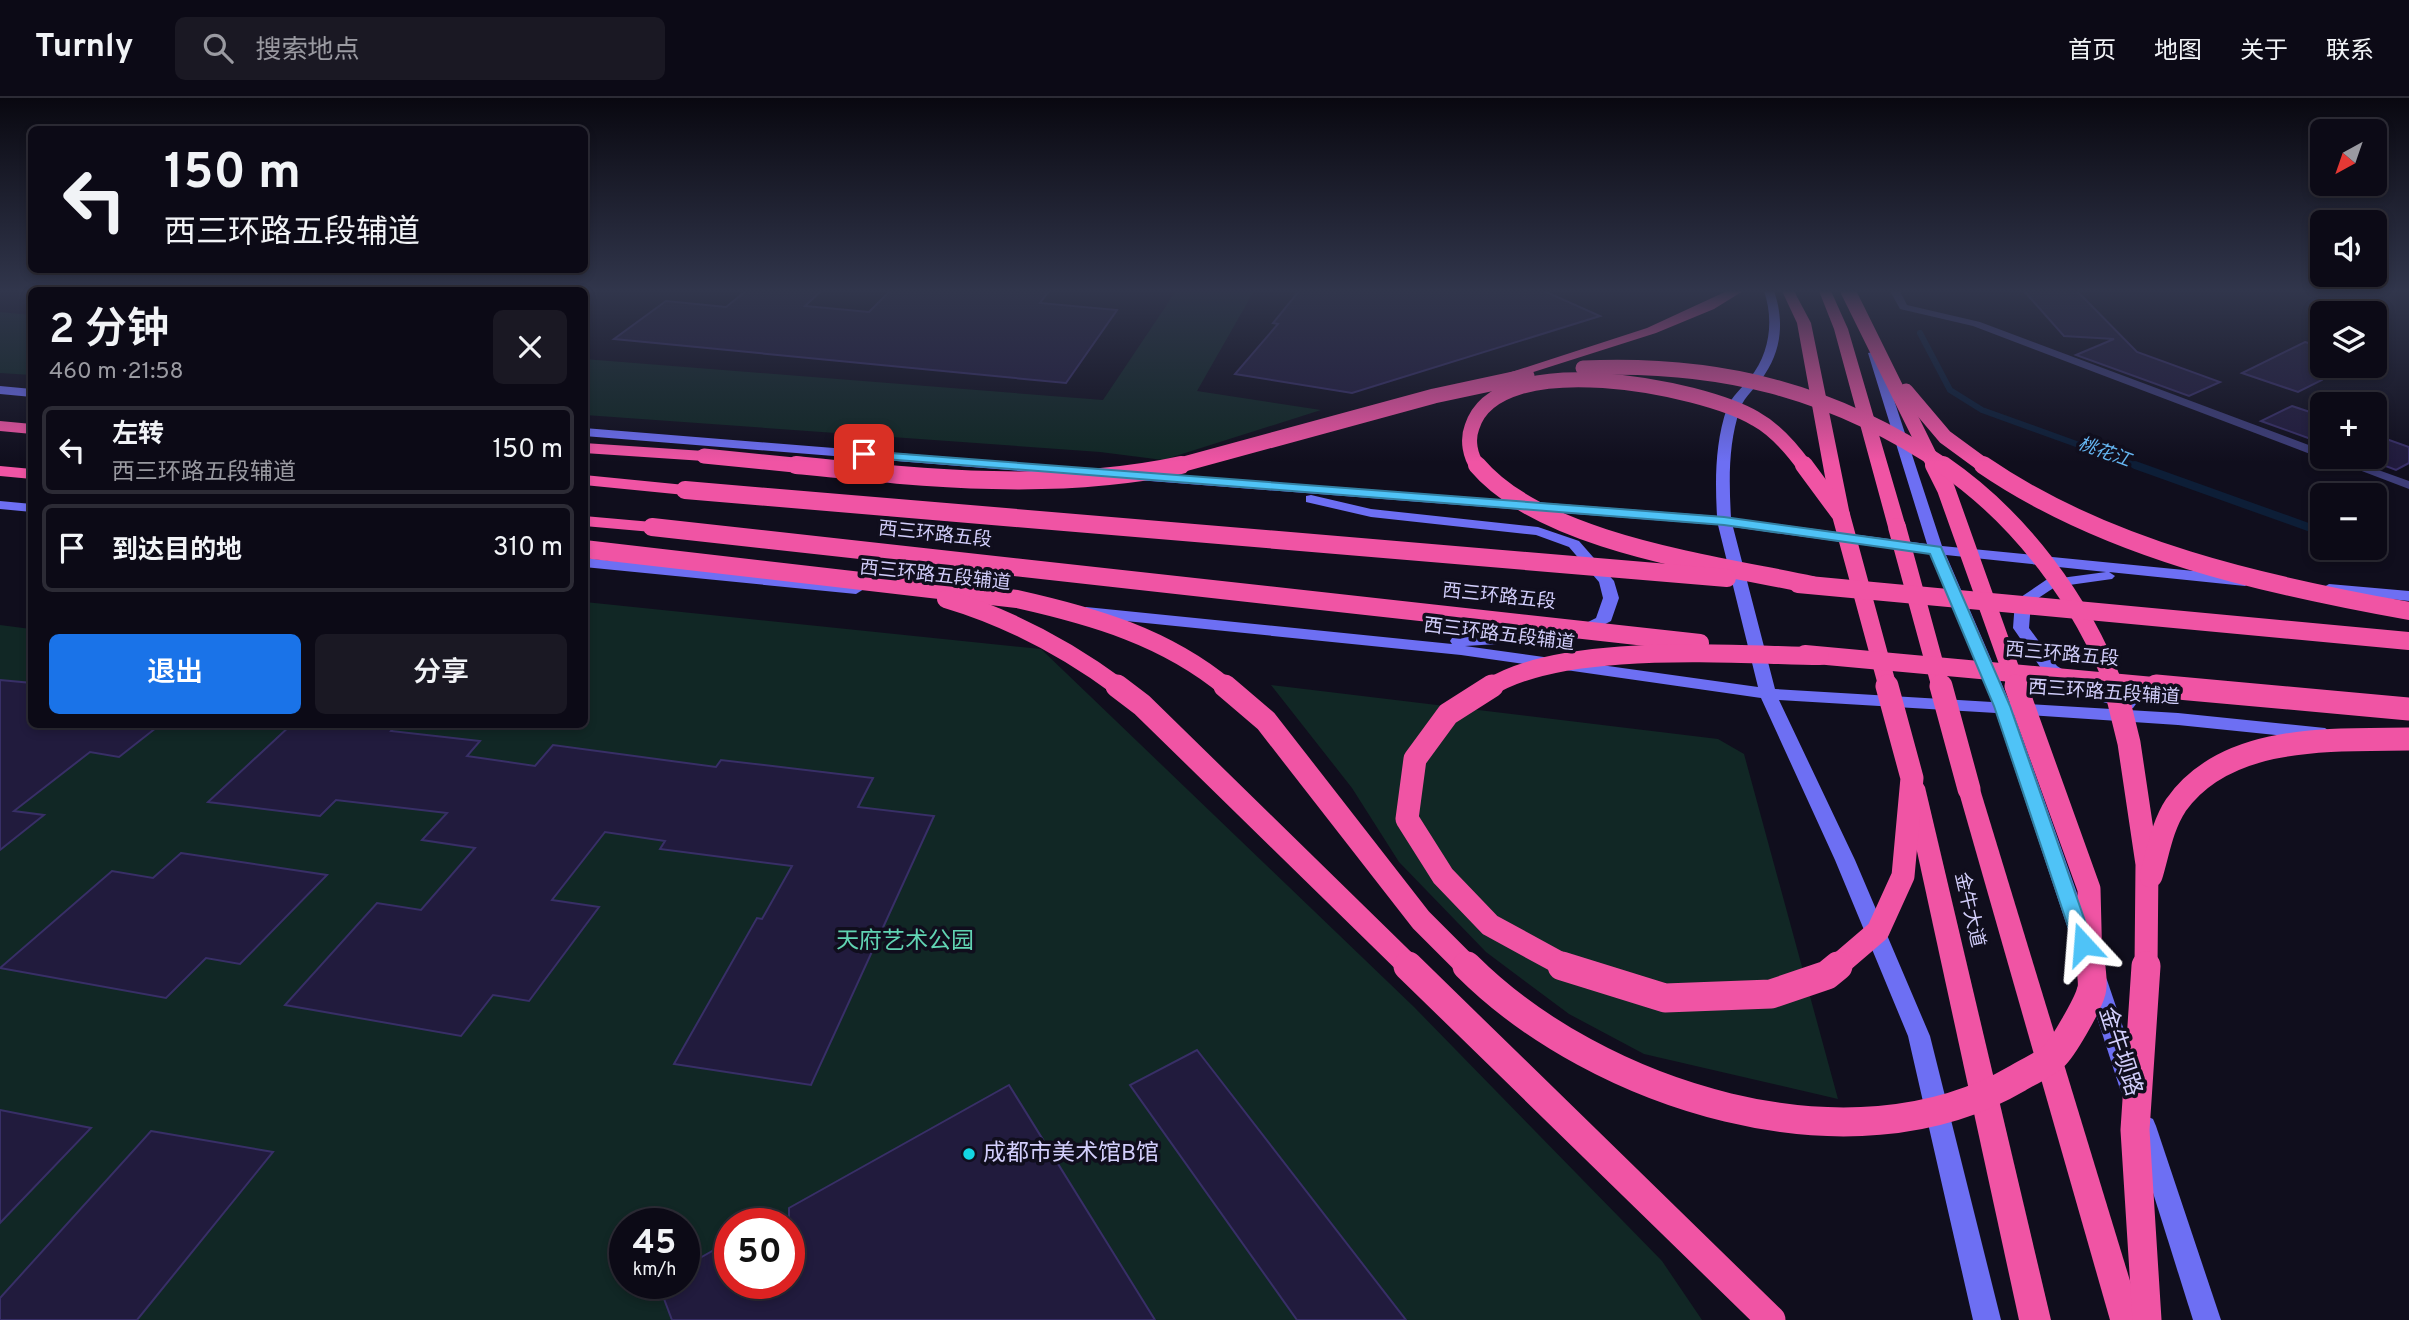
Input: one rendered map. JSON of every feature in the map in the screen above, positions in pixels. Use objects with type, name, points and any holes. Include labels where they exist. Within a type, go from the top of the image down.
[{"type":"highway","points":[[588,448],[933,476],[1063,481],[1157,470],[1249,448],[1478,384],[1590,348]]},
{"type":"highway","name":"金牛大道","points":[[1809,348],[1841,515],[1912,778],[2035,1320]]},
{"type":"highway","name":"金牛大道","points":[[1846,348],[1969,789],[2126,1320]]},
{"type":"highway","points":[[588,549],[866,579],[1017,599],[1085,614],[1145,636],[1207,671],[1266,721],[1421,920],[1490,989],[1583,1054],[1704,1102],[1822,1123],[1907,1118],[1987,1096],[2055,1056],[2092,991],[2089,889],[1946,489],[1875,348]]},
{"type":"highway","points":[[1882,363],[1949,441],[1989,470],[2047,501],[2129,537],[2229,571],[2357,603],[2409,611]]},
{"type":"highway","points":[[1478,384],[1573,369],[1624,365],[1727,374],[1783,387],[1837,405],[1889,429],[1941,462],[1994,504],[2048,566],[2082,617],[2112,678],[2129,736],[2149,881],[2135,1130],[2147,1320]]},
{"type":"highway","points":[[1812,585],[1654,551],[1588,531],[1539,512],[1493,484],[1472,459],[1469,435],[1475,416],[1493,399],[1514,391],[1563,380],[1609,380],[1658,387],[1713,400],[1756,419],[1789,445],[1841,515]]},
{"type":"highway","points":[[0,426],[28,429]]},
{"type":"highway","points":[[0,471],[28,474]]},
{"type":"highway","name":"西三环路五段","points":[[588,480],[1812,585],[2409,641]]},
{"type":"highway","name":"西三环路五段","points":[[588,521],[1820,656],[2409,709]]},
{"type":"highway","points":[[866,579],[950,600],[1023,627],[1084,659],[1142,705],[1771,1320]]},
{"type":"highway","points":[[1820,656],[1650,654],[1562,662],[1500,681],[1448,714],[1415,759],[1407,819],[1443,876],[1490,925],[1563,966],[1665,998],[1770,995],[1827,975],[1878,931],[1903,876],[1912,778]]},
{"type":"highway","points":[[2149,881],[2176,805],[2207,772],[2251,752],[2323,740],[2409,741]]},
{"type":"main road","points":[[1770,348],[1761,372],[1734,406],[1722,475],[1724,521],[1768,695],[1845,860],[1919,1036],[1986,1320]]},
{"type":"main road","name":"金牛坝路","points":[[1872,348],[1936,550],[2002,706],[2207,1320]]},
{"type":"main road","points":[[0,390],[28,393]]},
{"type":"main road","points":[[588,432],[1724,521],[1936,550],[2409,596]]},
{"type":"main road","points":[[1254,486],[1371,513],[1538,531],[1574,544],[1606,582],[1611,598],[1602,621],[1577,634],[1395,643]]},
{"type":"main road","points":[[0,505],[28,508]]},
{"type":"main road","name":"西三环路五段辅道","points":[[588,562],[1461,650],[1768,695],[2002,706],[2178,719],[2409,741]]},
{"type":"main road","points":[[2178,719],[2085,691],[2050,670],[2021,628],[2023,601],[2051,583],[2097,576],[2187,576]]},
{"type":"lane","points":[[2040,348],[2310,449]]},
{"type":"lane","points":[[2364,469],[2409,485]]},
{"type":"green space","points":[[0,348],[28,348],[28,375],[0,373]]},
{"type":"green space","points":[[1138,348],[1221,348],[1197,391],[1321,410],[1163,460],[1100,452],[588,415],[588,359],[1103,400]]},
{"type":"green space","name":"天府艺术公园","points":[[588,602],[1041,649],[1414,1007],[1662,1261],[1702,1320],[0,1320],[0,625],[28,629],[28,728],[588,728]]},
{"type":"green space","points":[[1271,685],[1718,739],[1744,754],[1838,1099],[1644,1054],[1569,1014],[1486,952],[1399,862],[1352,788]]},
{"type":"building","points":[[707,348],[1090,348],[1066,383]]},
{"type":"building","points":[[1257,348],[1497,348],[1352,393],[1235,374]]},
{"type":"building","points":[[2093,348],[2133,348],[2137,352],[2220,382],[2189,396],[2076,355]]},
{"type":"building","points":[[2293,348],[2310,348],[2310,378],[2322,380],[2298,392],[2242,373]]},
{"type":"building","points":[[2292,406],[2310,412],[2310,439],[2261,421]]},
{"type":"building","points":[[2387,439],[2409,447],[2409,463],[2396,470],[2387,467]]},
{"type":"building","points":[[0,680],[28,683],[28,728],[156,728],[119,757],[90,752],[14,811],[44,815],[0,850]]},
{"type":"building","points":[[288,728],[394,728],[391,731],[480,741],[467,756],[535,766],[553,745],[716,767],[721,760],[873,778],[858,807],[934,816],[811,1085],[674,1064],[757,918],[762,919],[792,866],[660,849],[665,841],[605,832],[552,900],[599,907],[529,1001],[493,995],[461,1036],[285,1005],[377,903],[421,910],[475,848],[422,840],[447,813],[336,800],[320,816],[208,802]]},
{"type":"building","points":[[181,853],[327,875],[240,964],[206,958],[166,998],[0,968],[112,871],[153,878]]},
{"type":"building","points":[[1197,1050],[1406,1320],[1297,1320],[1130,1085]]},
{"type":"building","name":"成都市美术馆B馆","points":[[1009,1085],[1155,1320],[672,1320],[664,1299],[700,1299],[700,1258],[714,1250],[714,1299],[805,1299],[805,1208],[789,1208]]},
{"type":"building","points":[[0,1110],[91,1128],[0,1223]]},
{"type":"building","points":[[151,1131],[273,1152],[137,1320],[0,1320],[0,1298]]},
{"type":"waterway","name":"桃花江","points":[[1928,348],[1950,390],[1982,410],[2140,467]]},
{"type":"waterway","name":"桃花江","points":[[2135,465],[2310,528]]},
{"type":"place","name":"成都市美术馆B馆","points":[[969,1154]]},
{"type":"route","points":[[864,454],[1724,521],[1936,550],[2002,706],[2083,944]]}]
